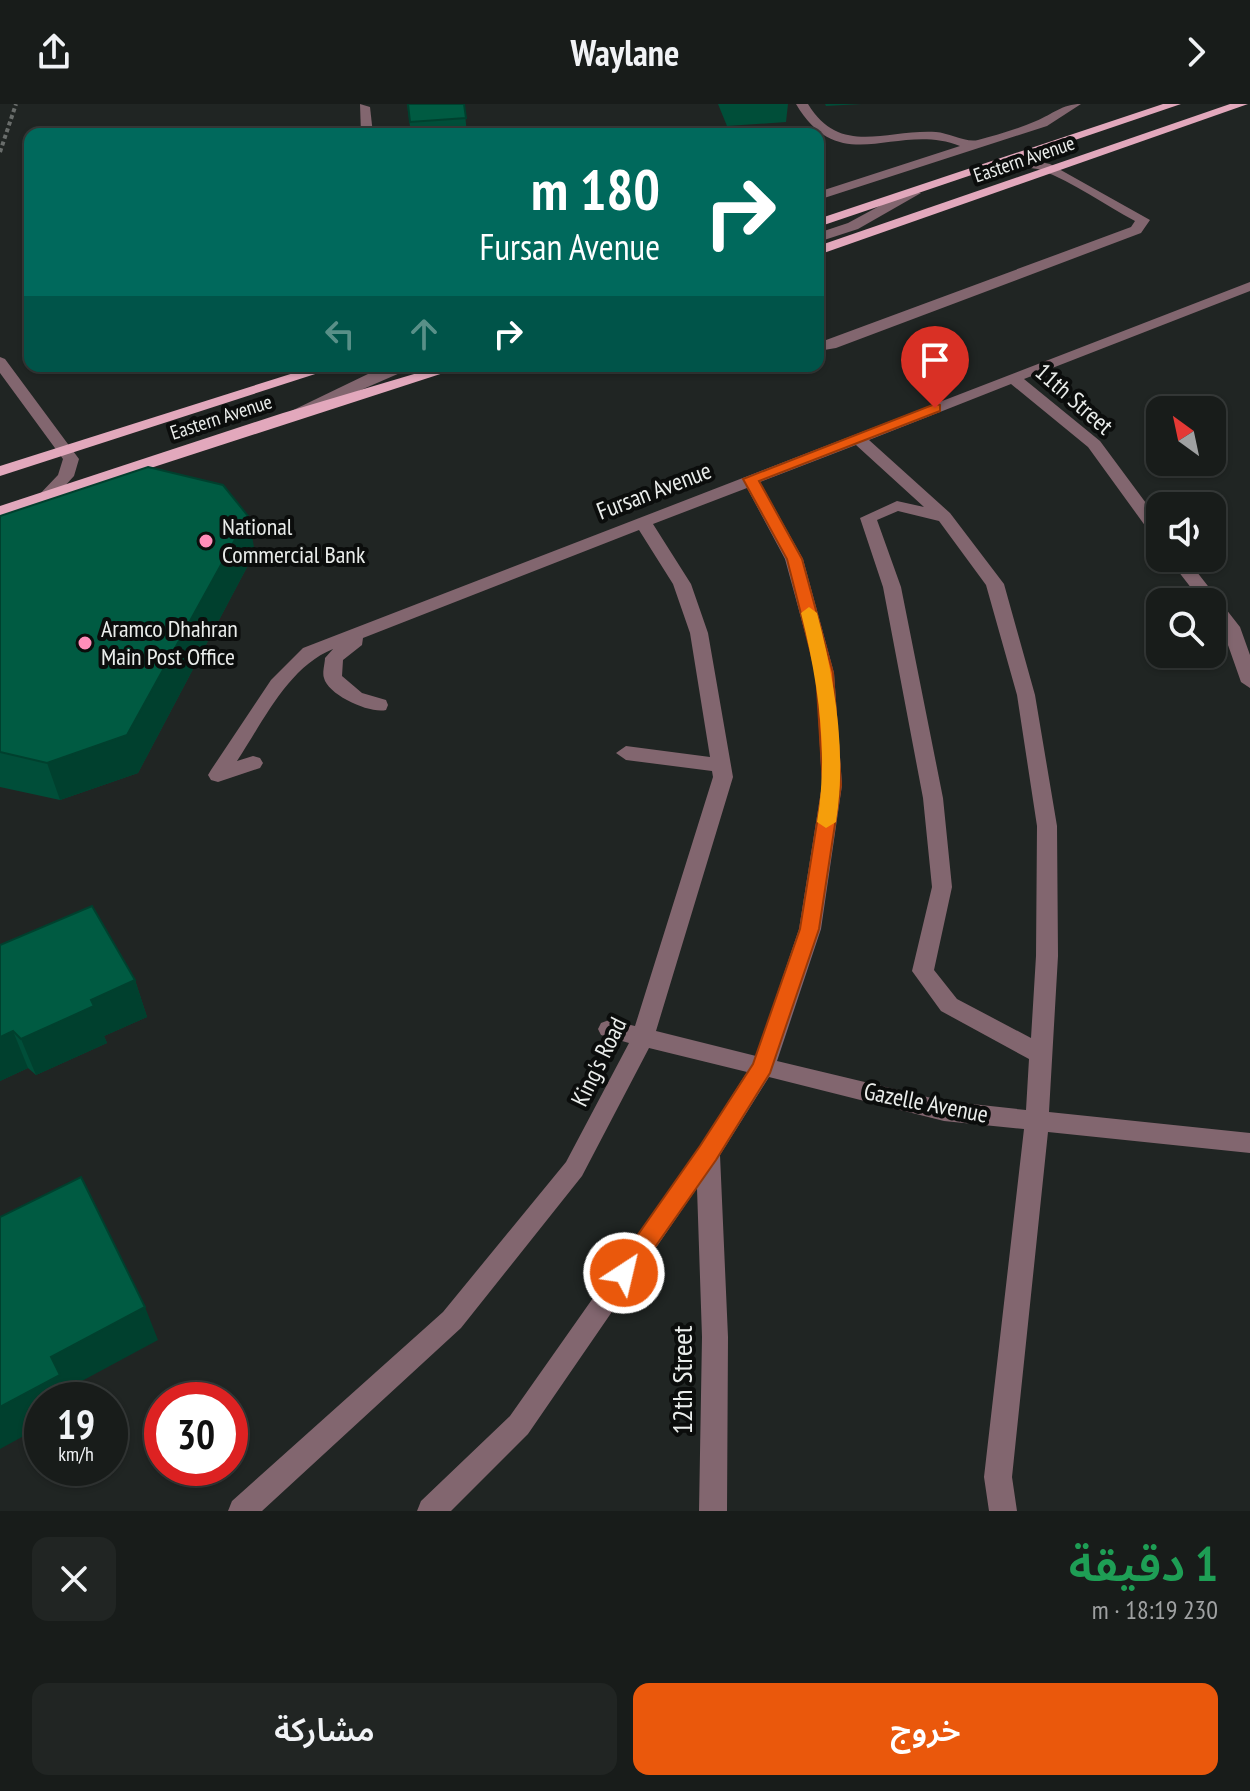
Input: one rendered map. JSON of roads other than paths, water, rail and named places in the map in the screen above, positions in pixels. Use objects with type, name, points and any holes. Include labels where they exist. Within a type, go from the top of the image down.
[{"type":"main road","name":"Eastern Avenue","points":[[824,221],[1175,104]]},
{"type":"main road","name":"Eastern Avenue","points":[[824,249],[1242,104]]},
{"type":"main road","name":"Eastern Avenue","points":[[0,471],[313,372]]},
{"type":"main road","name":"Eastern Avenue","points":[[0,512],[289,416],[437,372]]},
{"type":"street","points":[[802,104],[817,128]]},
{"type":"street","points":[[824,194],[1043,123],[1075,104]]},
{"type":"street","points":[[364,107],[366,128]]},
{"type":"street","points":[[1040,109],[1043,123]]},
{"type":"street","points":[[824,133],[837,138],[867,141],[942,136],[973,146]]},
{"type":"street","points":[[824,346],[1136,230],[1143,220],[1052,171],[1030,163],[993,166]]},
{"type":"street","points":[[824,236],[853,226],[914,193]]},
{"type":"street","name":"Fursan Avenue","points":[[253,763],[218,775],[278,684],[309,652],[1250,286]]},
{"type":"street","points":[[0,362],[65,450],[71,468],[64,481],[45,497]]},
{"type":"street","points":[[289,416],[388,372]]},
{"type":"street","name":"11th Street","points":[[1013,378],[1094,444],[1146,515]]},
{"type":"street","points":[[857,438],[944,517],[995,584],[1026,695],[1047,826],[1047,956],[1037,1121],[998,1477],[1003,1511]]},
{"type":"street","points":[[431,1511],[519,1425],[708,1153],[763,1067],[810,929],[832,785],[825,673],[794,559],[750,479]]},
{"type":"street","points":[[944,517],[897,506],[868,518],[892,587],[933,798],[942,887],[923,971],[949,1005],[1041,1054]]},
{"type":"street","name":"King's Road","points":[[242,1511],[452,1320],[574,1169],[643,1038],[723,777],[699,633],[682,584],[642,521]]},
{"type":"street","points":[[1188,572],[1201,588]]},
{"type":"street","points":[[1226,620],[1250,682]]},
{"type":"street","points":[[375,626],[334,658],[333,678],[355,697],[379,705]]},
{"type":"street","points":[[1231,627],[1250,630]]},
{"type":"street","points":[[626,753],[720,765]]},
{"type":"street","name":"Gazelle Avenue","points":[[609,1029],[944,1111],[1250,1143]]},
{"type":"street","name":"12th Street","points":[[708,1153],[715,1337],[713,1511]]},
{"type":"place","name":"National Commercial Bank","points":[[206,541]]},
{"type":"place","name":"Aramco Dhahran Main Post Office","points":[[85,643]]}]
